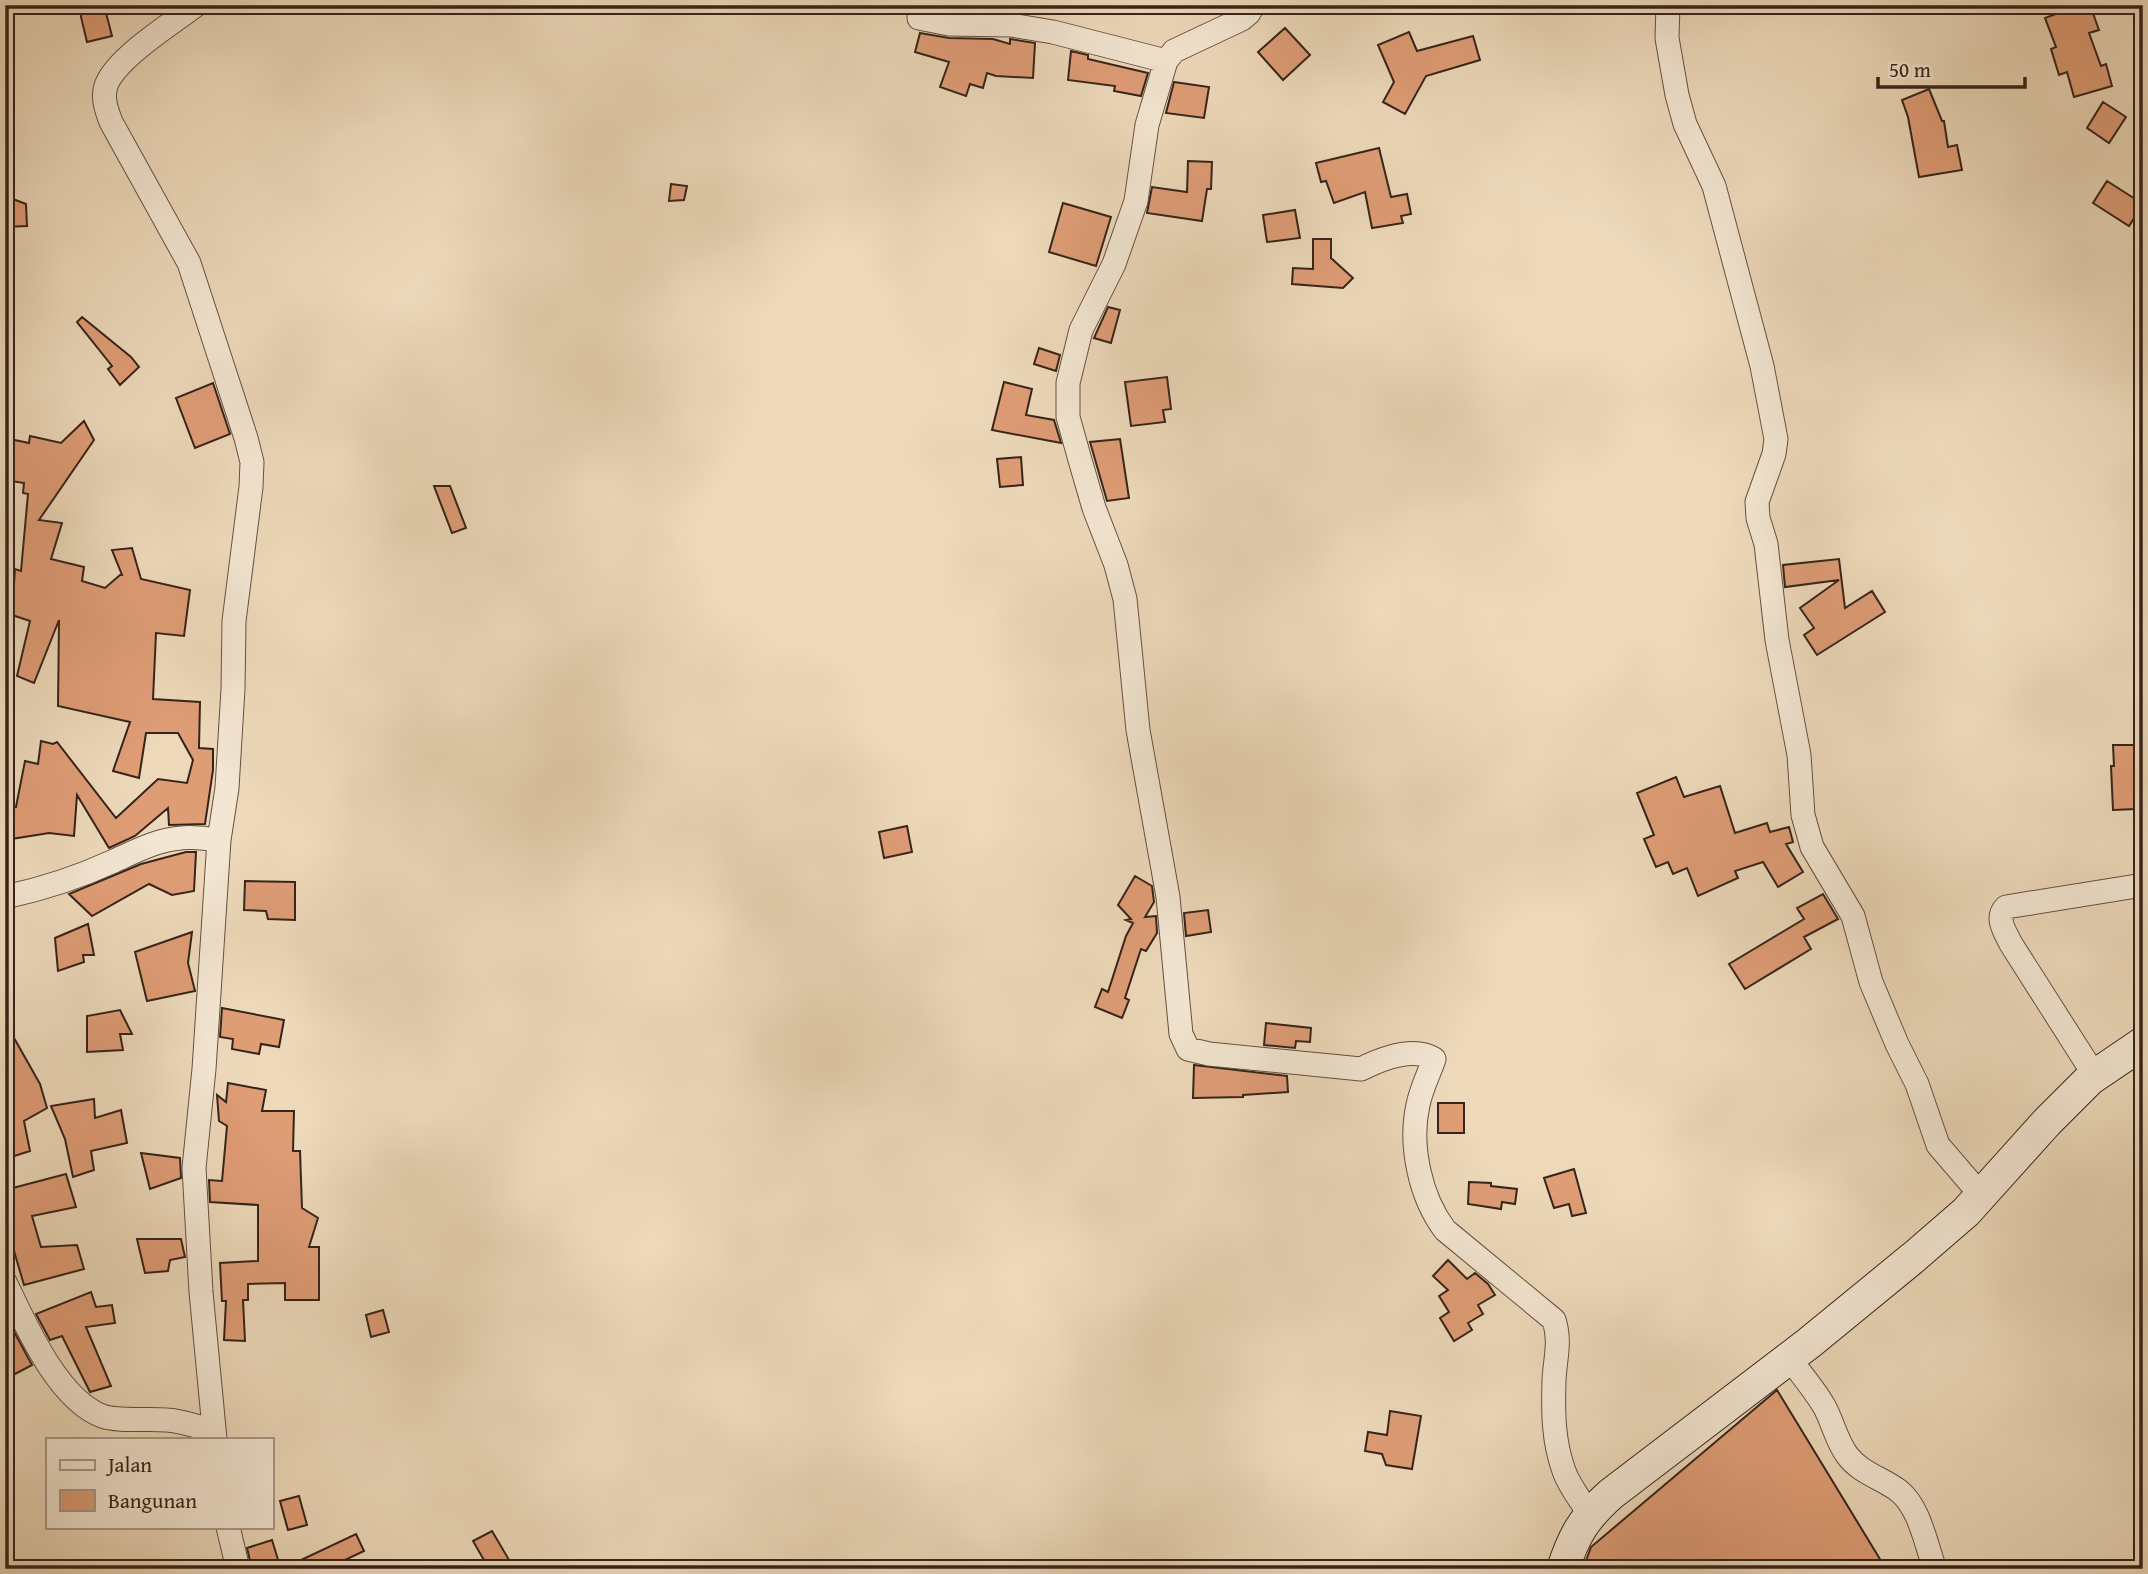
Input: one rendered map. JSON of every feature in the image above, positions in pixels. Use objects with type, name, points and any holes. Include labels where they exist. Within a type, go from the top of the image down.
[{"type":"street","points":[[5,1282],[49,1367],[75,1398],[92,1411],[104,1417],[170,1420],[215,1435],[201,1293],[194,1168],[204,1069],[219,840],[228,776],[234,621],[252,462],[189,263],[111,122],[105,105],[105,88],[112,72],[123,60],[196,5]]},
{"type":"street","points":[[1254,5],[1242,19],[1174,51],[1166,61],[1147,125],[1136,201],[1114,264],[1081,330],[1068,383],[1068,417],[1094,508],[1116,565],[1125,599],[1138,730],[1168,897],[1181,1034],[1188,1049],[1209,1054],[1361,1069],[1378,1060],[1394,1056],[1422,1054],[1434,1059],[1418,1103],[1415,1125],[1420,1174],[1435,1213],[1446,1230],[1554,1320],[1558,1351],[1554,1376],[1553,1432],[1564,1473],[1589,1514]]},
{"type":"street","points":[[1668,5],[1667,38],[1677,95],[1685,124],[1716,193],[1762,366],[1776,439],[1774,454],[1757,502],[1758,518],[1766,544],[1777,640],[1799,755],[1806,825],[1812,847],[1853,916],[1871,982],[1897,1045],[1917,1084],[1938,1145],[1980,1194]]},
{"type":"street","points":[[919,18],[949,23],[1011,25],[1053,32],[1166,61]]},
{"type":"street","points":[[5,897],[44,889],[158,842],[182,837],[219,840]]},
{"type":"street","points":[[2095,1076],[2011,944],[2001,921],[2001,912],[2006,907],[2143,885]]},
{"type":"street","points":[[1563,1569],[1571,1544],[1589,1514],[1611,1494],[1789,1358],[1914,1257],[1966,1213],[1980,1194],[2047,1122],[2095,1076],[2143,1044]]},
{"type":"street","points":[[1789,1358],[1825,1407],[1834,1433],[1847,1455],[1859,1468],[1899,1491],[1906,1498],[1914,1512],[1935,1569]]},
{"type":"street","points":[[228,1528],[237,1569]]},
{"type":"building","points":[[82,5],[104,5],[112,36],[87,42],[81,17]]},
{"type":"building","points":[[2066,5],[2090,5],[2099,30],[2089,33],[2101,66],[2106,64],[2112,86],[2074,97],[2067,72],[2059,75],[2051,49],[2056,47],[2045,18],[2069,9]]},
{"type":"building","points":[[1285,28],[1310,55],[1283,80],[1258,52]]},
{"type":"building","points":[[1409,32],[1417,51],[1473,36],[1480,60],[1426,76],[1405,114],[1383,102],[1394,82],[1378,45]]},
{"type":"building","points":[[920,33],[949,38],[993,39],[1010,44],[1010,39],[1035,43],[1033,78],[987,73],[983,88],[970,84],[966,96],[940,87],[949,62],[915,52]]},
{"type":"building","points":[[1071,51],[1088,55],[1088,59],[1148,73],[1141,96],[1114,91],[1115,86],[1068,80]]},
{"type":"building","points":[[1174,82],[1209,87],[1204,118],[1166,113]]},
{"type":"building","points":[[1929,89],[1944,121],[1948,147],[1957,145],[1962,170],[1919,177],[1908,117],[1902,100]]},
{"type":"building","points":[[2103,102],[2126,117],[2109,143],[2087,128]]},
{"type":"building","points":[[1379,148],[1391,197],[1407,194],[1411,214],[1401,216],[1403,223],[1372,228],[1365,192],[1334,203],[1326,181],[1321,182],[1316,163]]},
{"type":"building","points":[[1188,161],[1212,162],[1211,189],[1207,189],[1202,221],[1147,213],[1152,187],[1187,192]]},
{"type":"building","points":[[2107,181],[2143,204],[2129,226],[2093,203]]},
{"type":"building","points":[[671,184],[687,186],[684,200],[669,201]]},
{"type":"building","points":[[5,196],[26,204],[27,226],[5,227]]},
{"type":"building","points":[[1063,203],[1111,217],[1096,266],[1049,252]]},
{"type":"building","points":[[1295,210],[1300,238],[1267,242],[1263,215]]},
{"type":"building","points":[[1313,239],[1331,239],[1331,258],[1353,278],[1343,288],[1292,284],[1293,268],[1313,269]]},
{"type":"building","points":[[1108,307],[1120,310],[1111,343],[1094,338]]},
{"type":"building","points":[[82,317],[131,357],[139,367],[120,385],[108,369],[112,366],[77,322]]},
{"type":"building","points":[[1039,348],[1060,355],[1056,371],[1034,364]]},
{"type":"building","points":[[1167,377],[1171,409],[1163,410],[1165,422],[1131,426],[1125,382]]},
{"type":"building","points":[[1004,382],[1032,389],[1026,415],[1054,420],[1061,443],[992,430]]},
{"type":"building","points":[[213,383],[230,434],[195,448],[176,398]]},
{"type":"building","points":[[84,421],[94,440],[39,520],[62,523],[51,559],[84,567],[82,581],[105,588],[122,575],[112,550],[132,548],[141,579],[190,590],[184,636],[156,633],[153,699],[200,702],[199,748],[213,749],[213,770],[205,824],[169,825],[168,808],[135,836],[109,848],[77,795],[74,836],[49,833],[5,840],[5,806],[16,807],[25,761],[38,764],[41,741],[53,744],[57,742],[116,818],[158,779],[187,783],[193,760],[178,733],[146,733],[139,778],[113,771],[130,722],[58,706],[59,620],[34,683],[17,676],[30,621],[12,615],[15,569],[21,571],[28,494],[23,493],[24,483],[5,480],[5,438],[29,443],[30,436],[61,443]]},
{"type":"building","points":[[1120,439],[1129,498],[1107,501],[1090,442]]},
{"type":"building","points":[[1021,457],[1023,485],[1000,487],[997,459]]},
{"type":"building","points":[[434,486],[450,486],[466,528],[452,533]]},
{"type":"building","points":[[1839,559],[1845,608],[1872,591],[1885,612],[1817,655],[1804,635],[1814,628],[1800,608],[1839,580],[1785,587],[1783,565]]},
{"type":"building","points":[[2113,745],[2140,745],[2143,784],[2134,785],[2136,809],[2113,810]]},
{"type":"building","points":[[1676,777],[1684,797],[1720,786],[1735,833],[1767,823],[1770,832],[1789,827],[1793,842],[1786,844],[1803,872],[1778,887],[1763,862],[1735,871],[1738,878],[1698,896],[1687,868],[1673,874],[1668,862],[1656,867],[1644,839],[1654,835],[1637,793]]},
{"type":"building","points":[[907,826],[912,852],[884,858],[879,832]]},
{"type":"building","points":[[186,852],[196,852],[194,891],[172,895],[149,884],[92,916],[69,894],[141,864]]},
{"type":"building","points":[[1135,876],[1152,886],[1154,902],[1145,917],[1156,916],[1157,933],[1146,951],[1141,949],[1125,998],[1129,1000],[1122,1018],[1095,1007],[1102,989],[1108,992],[1126,936],[1133,923],[1126,920],[1131,919],[1118,905]]},
{"type":"building","points":[[245,881],[295,882],[295,920],[268,919],[266,911],[244,910]]},
{"type":"building","points":[[1823,894],[1838,919],[1804,937],[1811,949],[1745,989],[1729,964],[1804,919],[1797,908]]},
{"type":"building","points":[[1208,910],[1211,932],[1186,936],[1184,913]]},
{"type":"building","points":[[88,924],[94,955],[83,955],[84,962],[58,971],[55,938]]},
{"type":"building","points":[[192,932],[188,963],[195,991],[147,1001],[135,952]]},
{"type":"building","points":[[222,1008],[284,1020],[279,1047],[261,1044],[259,1054],[232,1049],[233,1039],[220,1037]]},
{"type":"building","points":[[120,1010],[132,1034],[120,1034],[123,1050],[87,1052],[87,1016]]},
{"type":"building","points":[[5,1022],[40,1084],[47,1108],[24,1121],[30,1151],[5,1159]]},
{"type":"building","points":[[1266,1023],[1311,1028],[1310,1042],[1296,1041],[1295,1048],[1264,1045]]},
{"type":"building","points":[[1194,1065],[1287,1076],[1288,1092],[1243,1097],[1193,1098]]},
{"type":"building","points":[[228,1083],[266,1090],[262,1111],[294,1111],[293,1151],[300,1151],[302,1208],[318,1218],[309,1247],[319,1247],[319,1300],[285,1300],[285,1283],[248,1284],[248,1300],[243,1300],[245,1341],[224,1340],[226,1301],[222,1301],[220,1263],[258,1261],[258,1205],[210,1202],[209,1180],[222,1181],[227,1126],[219,1121],[217,1095],[226,1102]]},
{"type":"building","points":[[94,1099],[95,1118],[121,1110],[127,1143],[91,1151],[94,1170],[73,1177],[65,1139],[51,1106]]},
{"type":"building","points":[[1438,1103],[1464,1103],[1464,1133],[1438,1133]]},
{"type":"building","points":[[141,1153],[180,1158],[181,1178],[150,1189]]},
{"type":"building","points":[[1574,1169],[1586,1213],[1572,1216],[1569,1204],[1554,1208],[1544,1178]]},
{"type":"building","points":[[66,1174],[76,1207],[32,1216],[41,1247],[77,1245],[84,1269],[24,1285],[14,1251],[5,1255],[5,1228],[9,1227],[5,1212],[5,1190]]},
{"type":"building","points":[[1469,1182],[1491,1183],[1491,1186],[1517,1189],[1515,1204],[1502,1202],[1501,1209],[1468,1204]]},
{"type":"building","points":[[137,1239],[181,1239],[185,1257],[170,1260],[168,1271],[145,1273]]},
{"type":"building","points":[[1448,1260],[1467,1279],[1475,1273],[1488,1284],[1495,1295],[1478,1305],[1483,1314],[1468,1323],[1472,1330],[1454,1341],[1440,1318],[1449,1312],[1439,1296],[1448,1290],[1433,1276]]},
{"type":"building","points":[[91,1292],[96,1307],[112,1305],[115,1323],[86,1327],[111,1386],[90,1392],[62,1336],[50,1340],[36,1314]]},
{"type":"building","points":[[383,1310],[389,1332],[371,1337],[366,1315]]},
{"type":"building","points":[[10,1324],[32,1365],[15,1374],[5,1366],[5,1326]]},
{"type":"building","points":[[1777,1390],[1886,1569],[1583,1569],[1591,1547]]},
{"type":"building","points":[[1390,1411],[1421,1416],[1412,1469],[1386,1465],[1382,1454],[1365,1451],[1368,1432],[1387,1435]]},
{"type":"building","points":[[299,1496],[307,1525],[288,1530],[280,1501]]},
{"type":"building","points":[[492,1531],[512,1565],[489,1569],[473,1541]]},
{"type":"building","points":[[356,1534],[364,1551],[326,1569],[282,1569]]},
{"type":"building","points":[[272,1540],[279,1563],[252,1569],[247,1548]]}]
